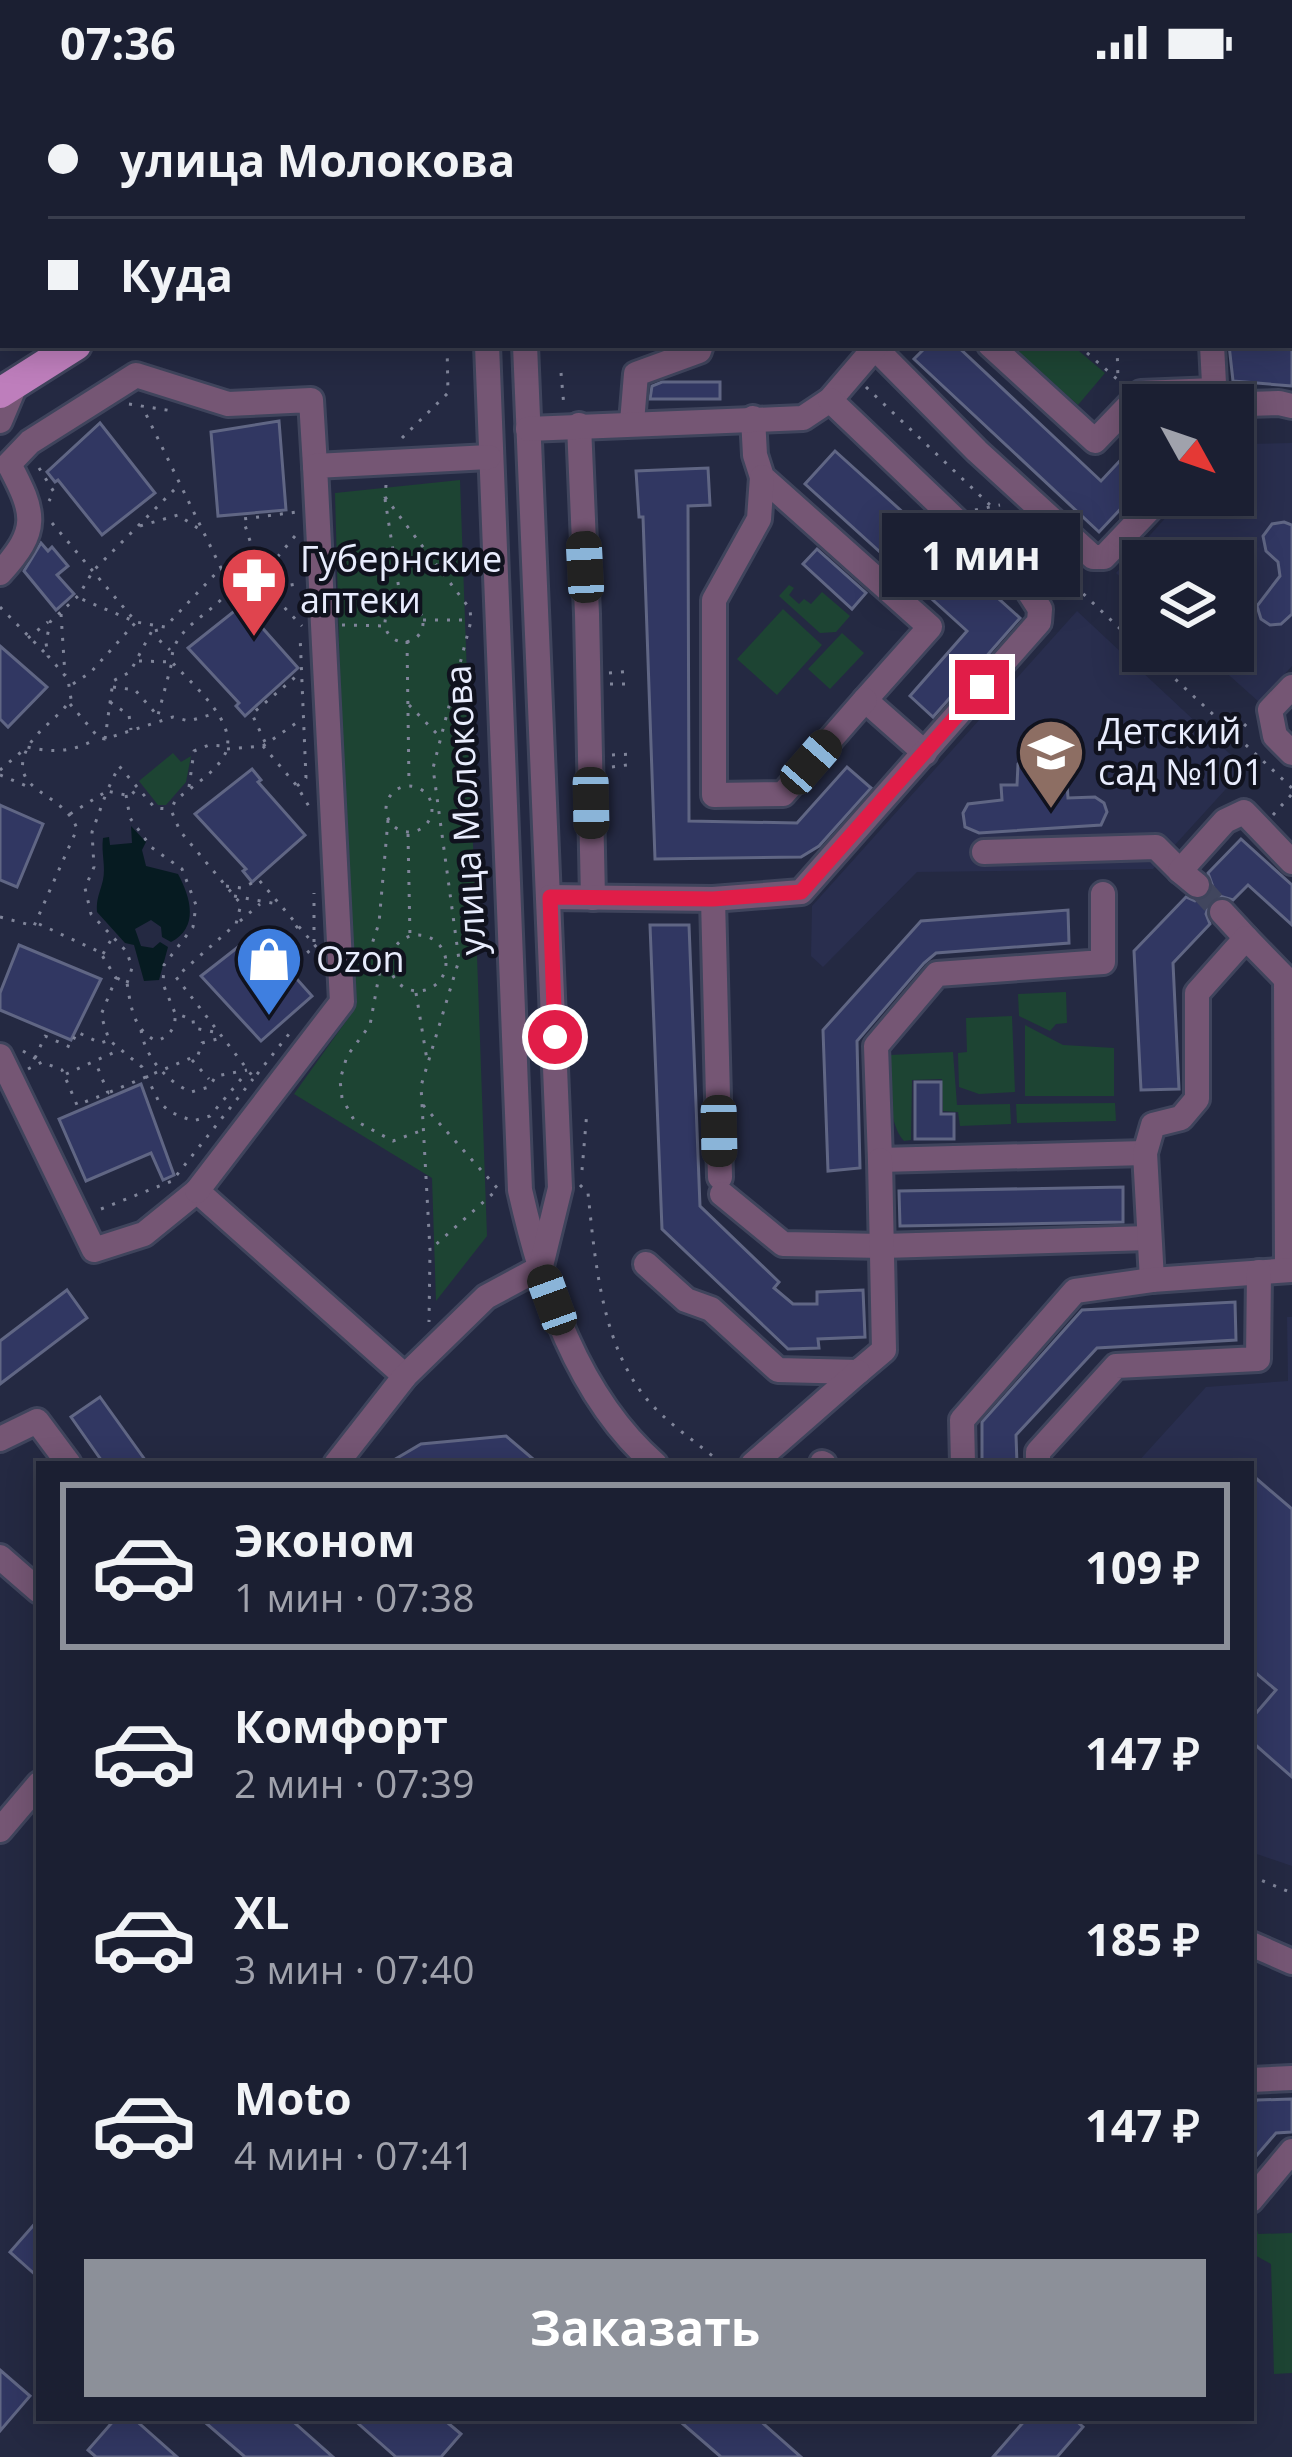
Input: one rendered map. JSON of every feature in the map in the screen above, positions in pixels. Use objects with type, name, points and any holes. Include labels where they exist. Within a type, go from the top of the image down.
[{"type":"main road","points":[[8,388],[71,348]]},
{"type":"street","name":"улица Молокова","points":[[487,348],[520,1190],[564,1333],[619,1430],[652,1461]]},
{"type":"street","points":[[338,1461],[405,1376],[486,1297],[541,1268],[560,1188],[525,348]]},
{"type":"street","points":[[632,422],[636,374],[700,348]]},
{"type":"street","points":[[528,429],[803,418],[830,400],[875,348]]},
{"type":"street","points":[[877,348],[960,435],[1093,556],[1104,557],[1142,516]]},
{"type":"street","points":[[993,348],[1095,441],[1122,413]]},
{"type":"street","points":[[1212,348],[1214,384]]},
{"type":"street","points":[[0,573],[26,550],[32,507],[4,461],[136,375],[228,404],[311,400],[342,1002],[197,1191],[144,1234],[94,1250],[10,1053]]},
{"type":"street","points":[[0,421],[8,388]]},
{"type":"street","points":[[550,897],[713,899],[801,892],[1039,622],[1040,609],[1026,587],[830,400]]},
{"type":"street","points":[[1254,402],[1292,406]]},
{"type":"street","points":[[753,418],[762,477],[759,519],[714,600],[714,795],[783,794],[930,627],[762,477]]},
{"type":"street","points":[[571,426],[587,614],[592,898]]},
{"type":"street","points":[[315,466],[389,450],[489,457]]},
{"type":"street","points":[[1292,687],[1270,710],[1275,736],[1292,753]]},
{"type":"street","points":[[866,700],[925,753]]},
{"type":"street","points":[[984,852],[1156,847],[1188,878],[1226,821],[1244,812],[1292,862]]},
{"type":"street","points":[[756,1461],[884,1350],[876,1046],[937,974],[1103,962],[1103,894]]},
{"type":"street","points":[[713,899],[721,1185],[783,1244],[883,1246],[1149,1238]]},
{"type":"street","points":[[963,1461],[962,1420],[1075,1291],[1290,1270],[1286,979],[1222,912]]},
{"type":"street","points":[[1152,1280],[1145,1154],[1153,1125],[1181,1118],[1197,1099],[1197,993],[1246,938]]},
{"type":"street","points":[[880,1160],[1145,1154]]},
{"type":"street","points":[[197,1191],[405,1376]]},
{"type":"street","points":[[646,1264],[686,1300],[711,1309],[778,1370],[858,1372]]},
{"type":"street","points":[[1038,1461],[1038,1452],[1116,1366],[1258,1358],[1259,1272]]},
{"type":"street","points":[[0,1439],[37,1420],[67,1461]]},
{"type":"street","points":[[0,1557],[36,1588]]},
{"type":"street","points":[[0,1830],[36,1788]]},
{"type":"street","points":[[1254,1945],[1292,1962]]},
{"type":"street","points":[[1254,2080],[1292,2078]]},
{"type":"street","points":[[1254,2196],[1292,2151]]},
{"type":"path","points":[[401,604],[385,497],[389,450],[448,394],[447,348]]},
{"type":"path","points":[[1081,348],[1118,380],[1117,348]]},
{"type":"path","points":[[562,373],[571,426]]},
{"type":"path","points":[[853,375],[1122,630]]},
{"type":"path","points":[[123,403],[184,413]]},
{"type":"path","points":[[142,406],[227,587],[222,600],[176,639],[157,718]]},
{"type":"path","points":[[37,466],[54,492],[43,511],[136,622]]},
{"type":"path","points":[[28,638],[77,597],[93,571],[180,484]]},
{"type":"path","points":[[385,497],[470,609],[471,621],[433,769],[459,960],[421,1086],[430,1250],[430,1318],[422,1332]]},
{"type":"path","points":[[963,513],[1013,503]]},
{"type":"path","points":[[261,575],[243,519],[302,512],[297,552]]},
{"type":"path","points":[[136,527],[178,515],[203,532]]},
{"type":"path","points":[[1026,587],[1031,525]]},
{"type":"path","points":[[297,535],[258,580],[300,626]]},
{"type":"path","points":[[77,597],[136,622],[165,627],[221,568]]},
{"type":"path","points":[[267,589],[298,584],[298,568]]},
{"type":"path","points":[[1047,606],[1070,580]]},
{"type":"path","points":[[227,587],[255,590],[261,583]]},
{"type":"path","points":[[401,604],[413,606],[422,620],[418,635],[407,641],[389,634],[385,622],[390,610],[401,604]]},
{"type":"path","points":[[298,786],[306,778],[299,605]]},
{"type":"path","points":[[0,607],[70,685],[68,703],[0,773],[62,804],[77,829],[34,926],[0,917]]},
{"type":"path","points":[[60,612],[65,675]]},
{"type":"path","points":[[422,620],[471,621]]},
{"type":"path","points":[[48,656],[50,622]]},
{"type":"path","points":[[70,685],[91,672],[136,622]]},
{"type":"path","points":[[155,625],[159,640],[171,650]]},
{"type":"path","points":[[102,738],[112,687],[135,662],[155,625]]},
{"type":"path","points":[[407,641],[409,786]]},
{"type":"path","points":[[135,662],[172,662],[225,727],[227,748],[218,763],[171,810]]},
{"type":"path","points":[[608,673],[632,671]]},
{"type":"path","points":[[302,672],[251,714],[264,744],[298,786],[320,825]]},
{"type":"path","points":[[1167,672],[1292,791],[1270,818]]},
{"type":"path","points":[[608,684],[632,684]]},
{"type":"path","points":[[112,687],[135,690],[157,718]]},
{"type":"path","points":[[110,702],[129,715],[132,732]]},
{"type":"path","points":[[68,703],[102,738]]},
{"type":"path","points":[[407,704],[441,738]]},
{"type":"path","points":[[27,747],[74,751],[102,738],[132,732],[157,718],[189,721],[216,713]]},
{"type":"path","points":[[189,789],[194,751],[209,745],[264,744],[304,718]]},
{"type":"path","points":[[1235,737],[1248,722]]},
{"type":"path","points":[[27,747],[25,777],[31,787]]},
{"type":"path","points":[[611,755],[634,754]]},
{"type":"path","points":[[611,767],[634,764]]},
{"type":"path","points":[[171,810],[155,808],[119,766],[92,832],[94,867],[86,888],[91,914],[127,952],[132,968],[127,983],[131,1009],[142,1040],[161,1070],[191,1092],[208,1087],[211,1079]]},
{"type":"path","points":[[409,786],[388,797],[379,922],[371,947],[380,970],[370,1025],[347,1057],[340,1079],[342,1098],[354,1120],[393,1141],[423,1130]]},
{"type":"path","points":[[388,820],[408,832],[423,828],[432,808],[428,795],[409,786]]},
{"type":"path","points":[[69,814],[107,791],[126,795],[138,788]]},
{"type":"path","points":[[126,795],[130,818],[151,847],[182,869],[196,904],[193,927],[164,965],[163,984],[176,1023],[156,1041],[141,1030]]},
{"type":"path","points":[[171,810],[180,831],[241,904],[236,924]]},
{"type":"path","points":[[408,832],[410,937]]},
{"type":"path","points":[[226,886],[241,887],[259,880],[324,956]]},
{"type":"path","points":[[314,945],[311,895],[322,884]]},
{"type":"path","points":[[234,896],[279,904]]},
{"type":"path","points":[[254,1078],[176,976],[262,902]]},
{"type":"path","points":[[36,922],[103,954],[116,978],[127,983]]},
{"type":"path","points":[[298,926],[272,948],[289,968],[314,945]]},
{"type":"path","points":[[103,954],[113,936]]},
{"type":"path","points":[[410,937],[435,941],[446,964],[434,986],[416,991],[399,983],[391,966],[395,948],[410,937]]},
{"type":"path","points":[[380,970],[391,966]]},
{"type":"path","points":[[116,978],[100,1015],[109,1040],[148,1074],[159,1102],[170,1112],[193,1121],[210,1116],[248,1070]]},
{"type":"path","points":[[416,991],[428,1064]]},
{"type":"path","points":[[175,1013],[187,1016],[194,1028],[221,1035]]},
{"type":"path","points":[[89,1214],[172,1181],[297,1023]]},
{"type":"path","points":[[34,1058],[45,1036],[70,1047],[77,1032],[100,1043],[109,1040]]},
{"type":"path","points":[[10,1053],[62,1070],[77,1105],[198,1055],[206,1040],[221,1035]]},
{"type":"path","points":[[64,1075],[120,1049]]},
{"type":"path","points":[[191,1058],[202,1076],[211,1079],[248,1070]]},
{"type":"path","points":[[95,1061],[107,1093]]},
{"type":"path","points":[[22,1072],[43,1062]]},
{"type":"path","points":[[422,1103],[498,1189],[430,1250]]},
{"type":"path","points":[[587,1111],[580,1186],[588,1192],[595,1264],[627,1368],[646,1399],[718,1461]]},
{"type":"path","points":[[1254,1877],[1292,1893]]},
{"type":"shaded area","points":[[1292,443],[1292,666],[1259,702],[1225,672],[1254,672],[1254,540],[1146,540],[1167,516],[1254,516],[1254,444]]},
{"type":"shaded area","name":"Детский сад №101","points":[[1077,611],[1122,653],[1122,672],[1142,672],[1245,768],[1153,869],[917,872],[823,967],[811,956],[812,906]]},
{"type":"shaded area","points":[[131,826],[146,842],[142,850],[146,866],[178,874],[189,902],[186,929],[171,942],[151,920],[135,929],[141,946],[153,948],[160,942],[168,947],[159,980],[144,981],[134,945],[125,943],[97,912],[104,875],[103,838],[109,837],[110,845],[132,843]]},
{"type":"shaded area","points":[[1287,1317],[1292,1317],[1292,1866],[1254,1853],[1254,1461],[1139,1461],[1206,1387],[1288,1381]]},
{"type":"green space","points":[[1011,348],[1075,348],[1105,373],[1078,405]]},
{"type":"green space","points":[[460,480],[487,1236],[436,1301],[432,1178],[294,1094],[349,1017],[335,493]]},
{"type":"green space","points":[[789,585],[794,588],[789,595],[799,604],[804,599],[811,604],[822,592],[850,616],[836,632],[820,633],[779,596]]},
{"type":"green space","points":[[783,609],[822,645],[777,695],[737,659]]},
{"type":"green space","points":[[842,633],[864,653],[830,689],[808,669]]},
{"type":"green space","points":[[173,753],[181,762],[191,756],[186,782],[166,805],[158,805],[139,781]]},
{"type":"green space","points":[[1066,992],[1067,1023],[1056,1024],[1050,1031],[1019,1016],[1018,994]]},
{"type":"green space","points":[[1012,1016],[1015,1092],[979,1094],[959,1087],[958,1053],[967,1052],[966,1018]]},
{"type":"green space","points":[[1025,1025],[1063,1045],[1114,1048],[1114,1096],[1025,1096]]},
{"type":"green space","points":[[953,1052],[957,1105],[1010,1104],[1011,1124],[960,1126],[958,1112],[943,1111],[942,1079],[912,1080],[911,1140],[904,1141],[892,1112],[890,1055]]},
{"type":"green space","points":[[1115,1103],[1116,1121],[1017,1123],[1016,1104]]},
{"type":"green space","points":[[1254,2230],[1292,2233],[1292,2373],[1274,2374],[1271,2264],[1254,2255]]},
{"type":"building","points":[[925,348],[959,348],[1101,481],[1122,458],[1122,507],[1099,532],[914,359]]},
{"type":"building","points":[[1229,348],[1292,348],[1292,386],[1233,381]]},
{"type":"building","points":[[720,382],[720,399],[650,399],[652,386]]},
{"type":"building","points":[[279,421],[286,510],[218,516],[211,432]]},
{"type":"building","points":[[100,423],[155,493],[102,535],[47,472]]},
{"type":"building","points":[[835,451],[1020,618],[933,717],[910,696],[967,631],[805,484]]},
{"type":"building","points":[[708,468],[710,505],[688,506],[689,821],[797,823],[847,767],[871,788],[819,846],[801,857],[655,859],[643,517],[639,517],[636,471]]},
{"type":"building","points":[[1272,524],[1292,525],[1292,614],[1281,624],[1270,625],[1261,619],[1257,606],[1280,576],[1278,562],[1266,551],[1263,536]]},
{"type":"building","points":[[41,543],[48,551],[52,547],[68,566],[57,575],[74,594],[56,610],[24,571]]},
{"type":"building","points":[[817,549],[866,593],[852,609],[803,564]]},
{"type":"building","points":[[242,605],[298,668],[245,716],[236,706],[239,703],[188,648]]},
{"type":"building","points":[[0,646],[47,687],[8,727],[0,719]]},
{"type":"building","points":[[1035,754],[1048,762],[1050,783],[1067,783],[1068,798],[1095,797],[1104,803],[1107,812],[1101,825],[979,833],[965,827],[963,813],[968,804],[1002,800],[1001,785],[1017,785],[1018,764]]},
{"type":"building","points":[[252,769],[305,835],[252,882],[246,869],[195,814]]},
{"type":"building","points":[[0,805],[43,824],[17,887],[0,880]]},
{"type":"building","points":[[1241,839],[1292,885],[1292,925],[1248,885],[1233,900],[1220,896],[1210,901],[1206,914],[1210,924],[1173,963],[1179,1089],[1141,1090],[1134,951],[1186,897],[1195,901],[1209,896],[1213,887],[1208,873]]},
{"type":"building","points":[[1068,910],[1069,943],[936,953],[924,963],[857,1041],[860,1168],[828,1171],[823,1030],[921,921]]},
{"type":"building","points":[[650,925],[689,925],[700,1206],[779,1282],[774,1288],[793,1304],[817,1304],[817,1292],[863,1290],[865,1337],[818,1339],[819,1348],[788,1349],[662,1229]]},
{"type":"building","points":[[256,933],[312,996],[261,1041],[201,976]]},
{"type":"building","points":[[19,945],[101,979],[71,1040],[0,1010],[0,993]]},
{"type":"building","points":[[915,1082],[941,1082],[941,1114],[954,1114],[954,1139],[915,1139]]},
{"type":"building","points":[[141,1084],[174,1175],[163,1180],[151,1153],[86,1181],[59,1119]]},
{"type":"building","points":[[1123,1187],[1123,1222],[900,1226],[899,1191]]},
{"type":"building","points":[[67,1290],[87,1318],[0,1384],[0,1341]]},
{"type":"building","points":[[1235,1302],[1236,1340],[1097,1348],[1016,1435],[1017,1461],[982,1461],[982,1422],[1082,1310]]},
{"type":"building","points":[[100,1397],[146,1461],[102,1461],[71,1417]]},
{"type":"building","points":[[506,1436],[535,1461],[392,1461],[421,1444]]},
{"type":"building","points":[[1254,1477],[1292,1509],[1292,1777],[1254,1744],[1254,1716],[1276,1690],[1254,1672]]},
{"type":"building","points":[[1292,2099],[1292,2132],[1276,2133],[1254,2159],[1254,2104]]},
{"type":"building","points":[[36,2222],[36,2275],[10,2252]]},
{"type":"building","points":[[0,2370],[30,2396],[0,2431]]},
{"type":"building","points":[[113,2421],[136,2421],[177,2457],[96,2457],[88,2450]]},
{"type":"building","points":[[203,2421],[292,2421],[333,2457],[245,2457]]},
{"type":"building","points":[[355,2421],[446,2421],[461,2434],[441,2457],[396,2457]]},
{"type":"building","points":[[679,2421],[760,2421],[801,2457],[721,2457]]},
{"type":"building","points":[[1024,2421],[1076,2421],[1083,2427],[1057,2457],[993,2457]]},
{"type":"tunnel","points":[[1197,885],[1222,912]]},
{"type":"place","name":"Губернские аптеки","points":[[254,639]]},
{"type":"place","name":"Детский сад №101","points":[[1051,811]]},
{"type":"place","name":"Ozon","points":[[269,1018]]},
{"type":"route","points":[[555,1037],[550,897],[713,899],[801,892],[982,687]]}]
